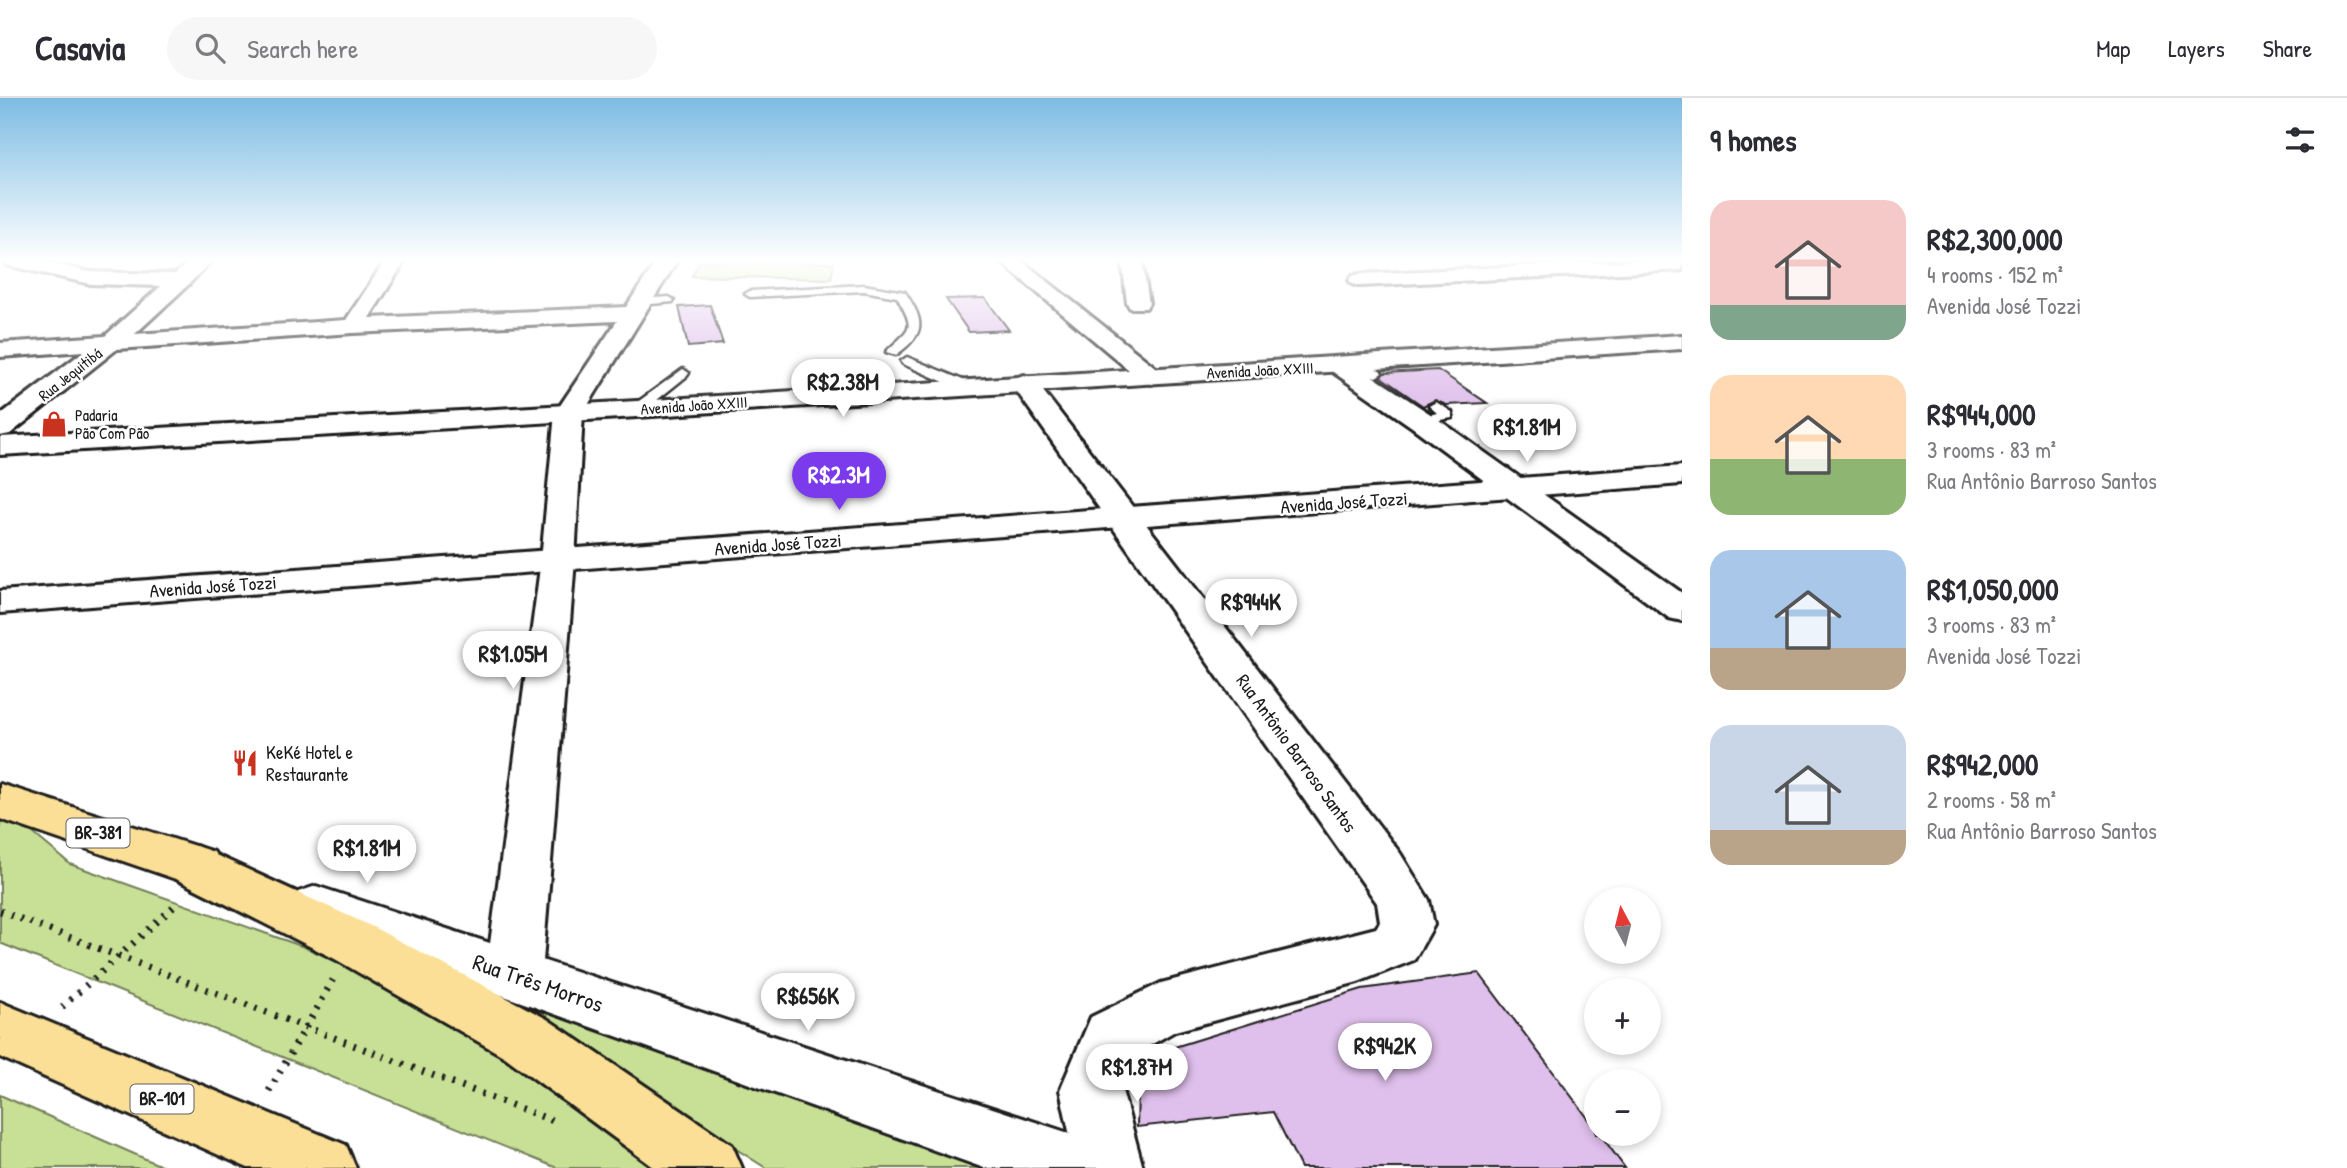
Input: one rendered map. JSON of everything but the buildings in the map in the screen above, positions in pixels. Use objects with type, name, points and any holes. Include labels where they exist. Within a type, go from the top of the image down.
[{"type":"main road","name":"Rua Três Morros","points":[[0,801],[203,870]]},
{"type":"main road","points":[[203,870],[354,943],[526,1038],[709,1168]]},
{"type":"main road","name":"BR-101","points":[[13,1035],[323,1168]]},
{"type":"street","name":"Rua Jequitibá","points":[[0,428],[113,341],[147,311]]},
{"type":"street","points":[[353,326],[363,311]]},
{"type":"street","points":[[0,350],[589,311]]},
{"type":"street","points":[[514,974],[558,560],[569,413],[633,311]]},
{"type":"street","points":[[1071,311],[1151,376]]},
{"type":"street","name":"Avenida João XXIII","points":[[0,446],[637,409],[965,386],[1342,365],[1432,365],[1682,342]]},
{"type":"street","points":[[1342,365],[1429,413],[1516,489],[1682,610]]},
{"type":"street","name":"Rua Antônio Barroso Santos","points":[[1024,383],[1382,867],[1403,900],[1407,925],[1395,944],[1370,954],[1161,1009],[1112,1037],[1091,1090],[1110,1168]]},
{"type":"street","name":"Avenida José Tozzi","points":[[0,602],[1682,475]]},
{"type":"street","name":"Rua Três Morros","points":[[203,870],[514,974],[1075,1168]]},
{"type":"lane","points":[[892,352],[911,340],[915,333],[911,311]]},
{"type":"lane","points":[[906,361],[965,386]]},
{"type":"lane","points":[[1342,365],[1376,373]]},
{"type":"lane","points":[[637,409],[683,373]]},
{"type":"path","points":[[13,1035],[118,956],[203,870]]},
{"type":"path","points":[[0,911],[563,1125]]},
{"type":"path","points":[[243,1134],[354,943]]},
{"type":"green space","points":[[0,814],[33,833],[70,864],[304,947],[421,997],[672,1168],[557,1168],[0,943]]},
{"type":"green space","points":[[494,985],[1017,1168],[766,1168],[612,1070]]},
{"type":"green space","points":[[0,1095],[166,1168],[0,1168]]},
{"type":"place","name":"Padaria Pão Com Pão","points":[[54,424]]},
{"type":"place","name":"KeKé Hotel e Restaurante","points":[[245,763]]}]
